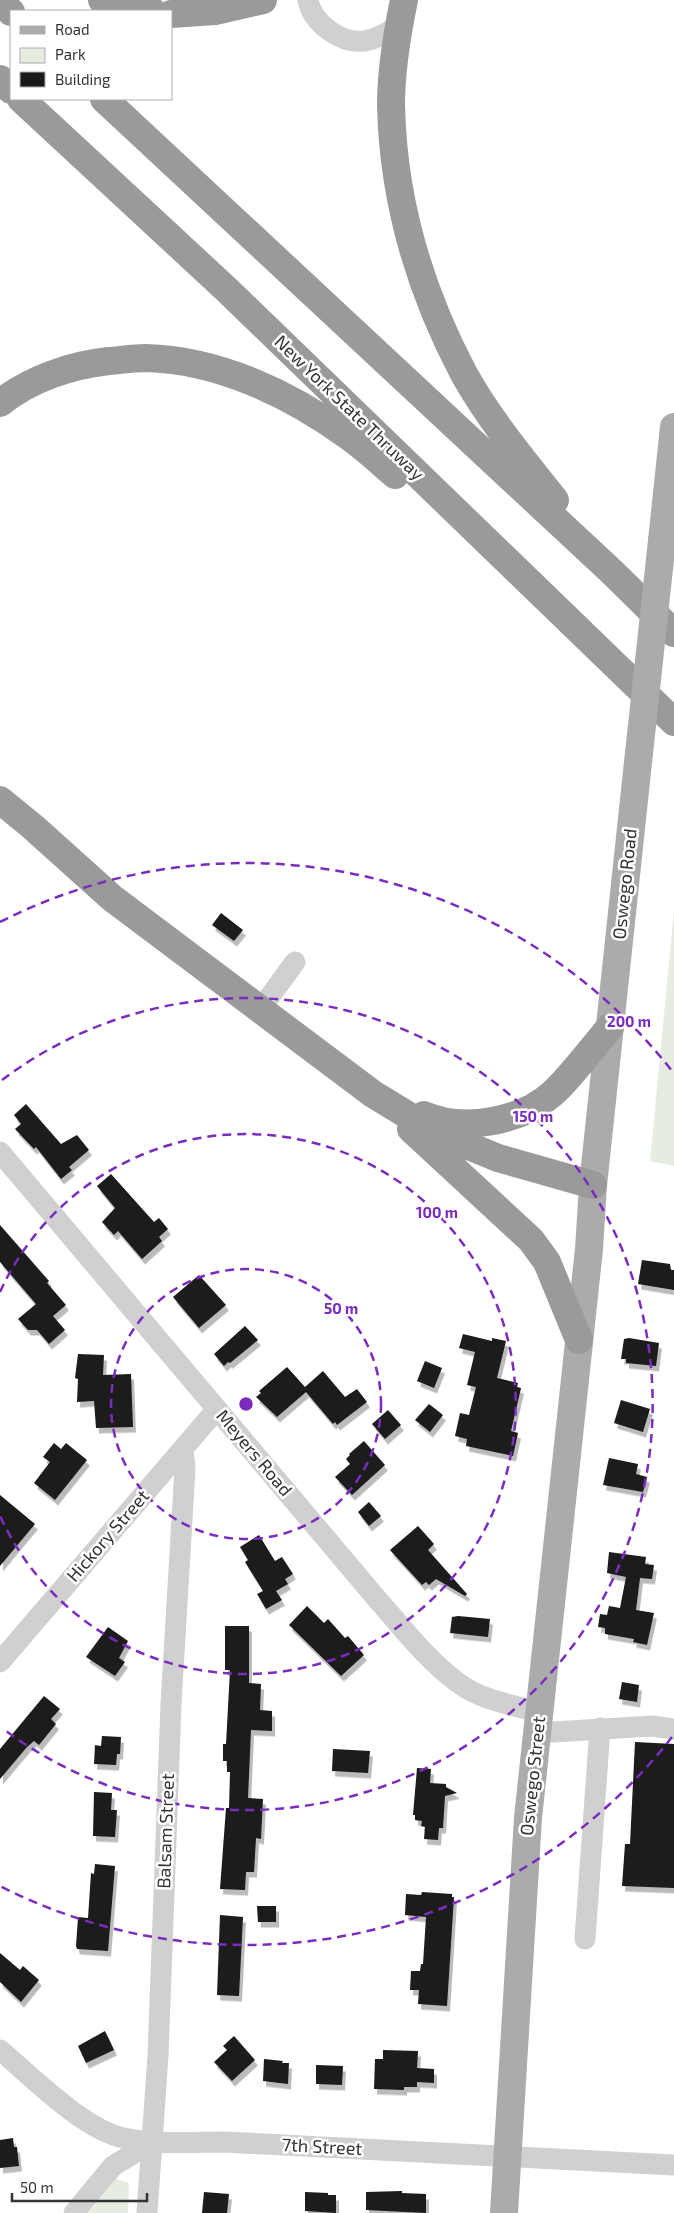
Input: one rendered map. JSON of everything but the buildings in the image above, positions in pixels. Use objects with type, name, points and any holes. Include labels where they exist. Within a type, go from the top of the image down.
[{"type":"highway","points":[[102,0],[120,6],[146,10]]},
{"type":"highway","points":[[172,14],[215,11],[262,0]]},
{"type":"highway","points":[[0,1],[10,11]]},
{"type":"highway","points":[[401,13],[396,42],[391,104],[395,166],[410,243],[432,304],[465,374],[506,439],[612,572]]},
{"type":"highway","points":[[0,79],[10,89]]},
{"type":"highway","name":"New York State Thruway","points":[[22,100],[226,289],[674,722]]},
{"type":"highway","points":[[105,100],[674,632]]},
{"type":"highway","points":[[0,402],[43,378],[87,364],[145,358],[189,362],[232,373],[294,402],[348,436],[480,545],[515,567]]},
{"type":"highway","points":[[0,782],[133,894],[205,969]]},
{"type":"highway","points":[[0,800],[112,898],[374,1094],[437,1133],[498,1158],[593,1185]]},
{"type":"highway","points":[[374,1094],[444,1121],[482,1123],[521,1113],[551,1094],[610,1027]]},
{"type":"highway","points":[[374,1094],[531,1240],[547,1262],[580,1340]]},
{"type":"main road","name":"Oswego Road","points":[[580,1340],[593,1185],[674,427]]},
{"type":"main road","name":"Oswego Street","points":[[504,2213],[528,1818],[580,1340]]},
{"type":"street","points":[[308,0],[318,20],[330,32],[346,39],[361,41],[380,37],[401,13]]},
{"type":"street","points":[[260,1010],[295,962]]},
{"type":"street","name":"Meyers Road","points":[[0,1152],[377,1599],[438,1666],[458,1683],[538,1722],[600,1728],[652,1726],[674,1729]]},
{"type":"street","name":"Hickory Street","points":[[0,1662],[217,1409]]},
{"type":"street","name":"Balsam Street","points":[[147,2213],[158,2056],[171,1704],[185,1469],[183,1449]]},
{"type":"street","points":[[585,1939],[600,1728]]},
{"type":"street","name":"7th Street","points":[[0,2050],[93,2126],[123,2138],[152,2142],[224,2142],[674,2165]]},
{"type":"street","points":[[74,2213],[113,2166],[134,2151],[152,2142]]},
{"type":"green space","points":[[674,910],[674,1166],[650,1161]]},
{"type":"green space","points":[[116,2179],[129,2183],[128,2213],[89,2213]]}]
